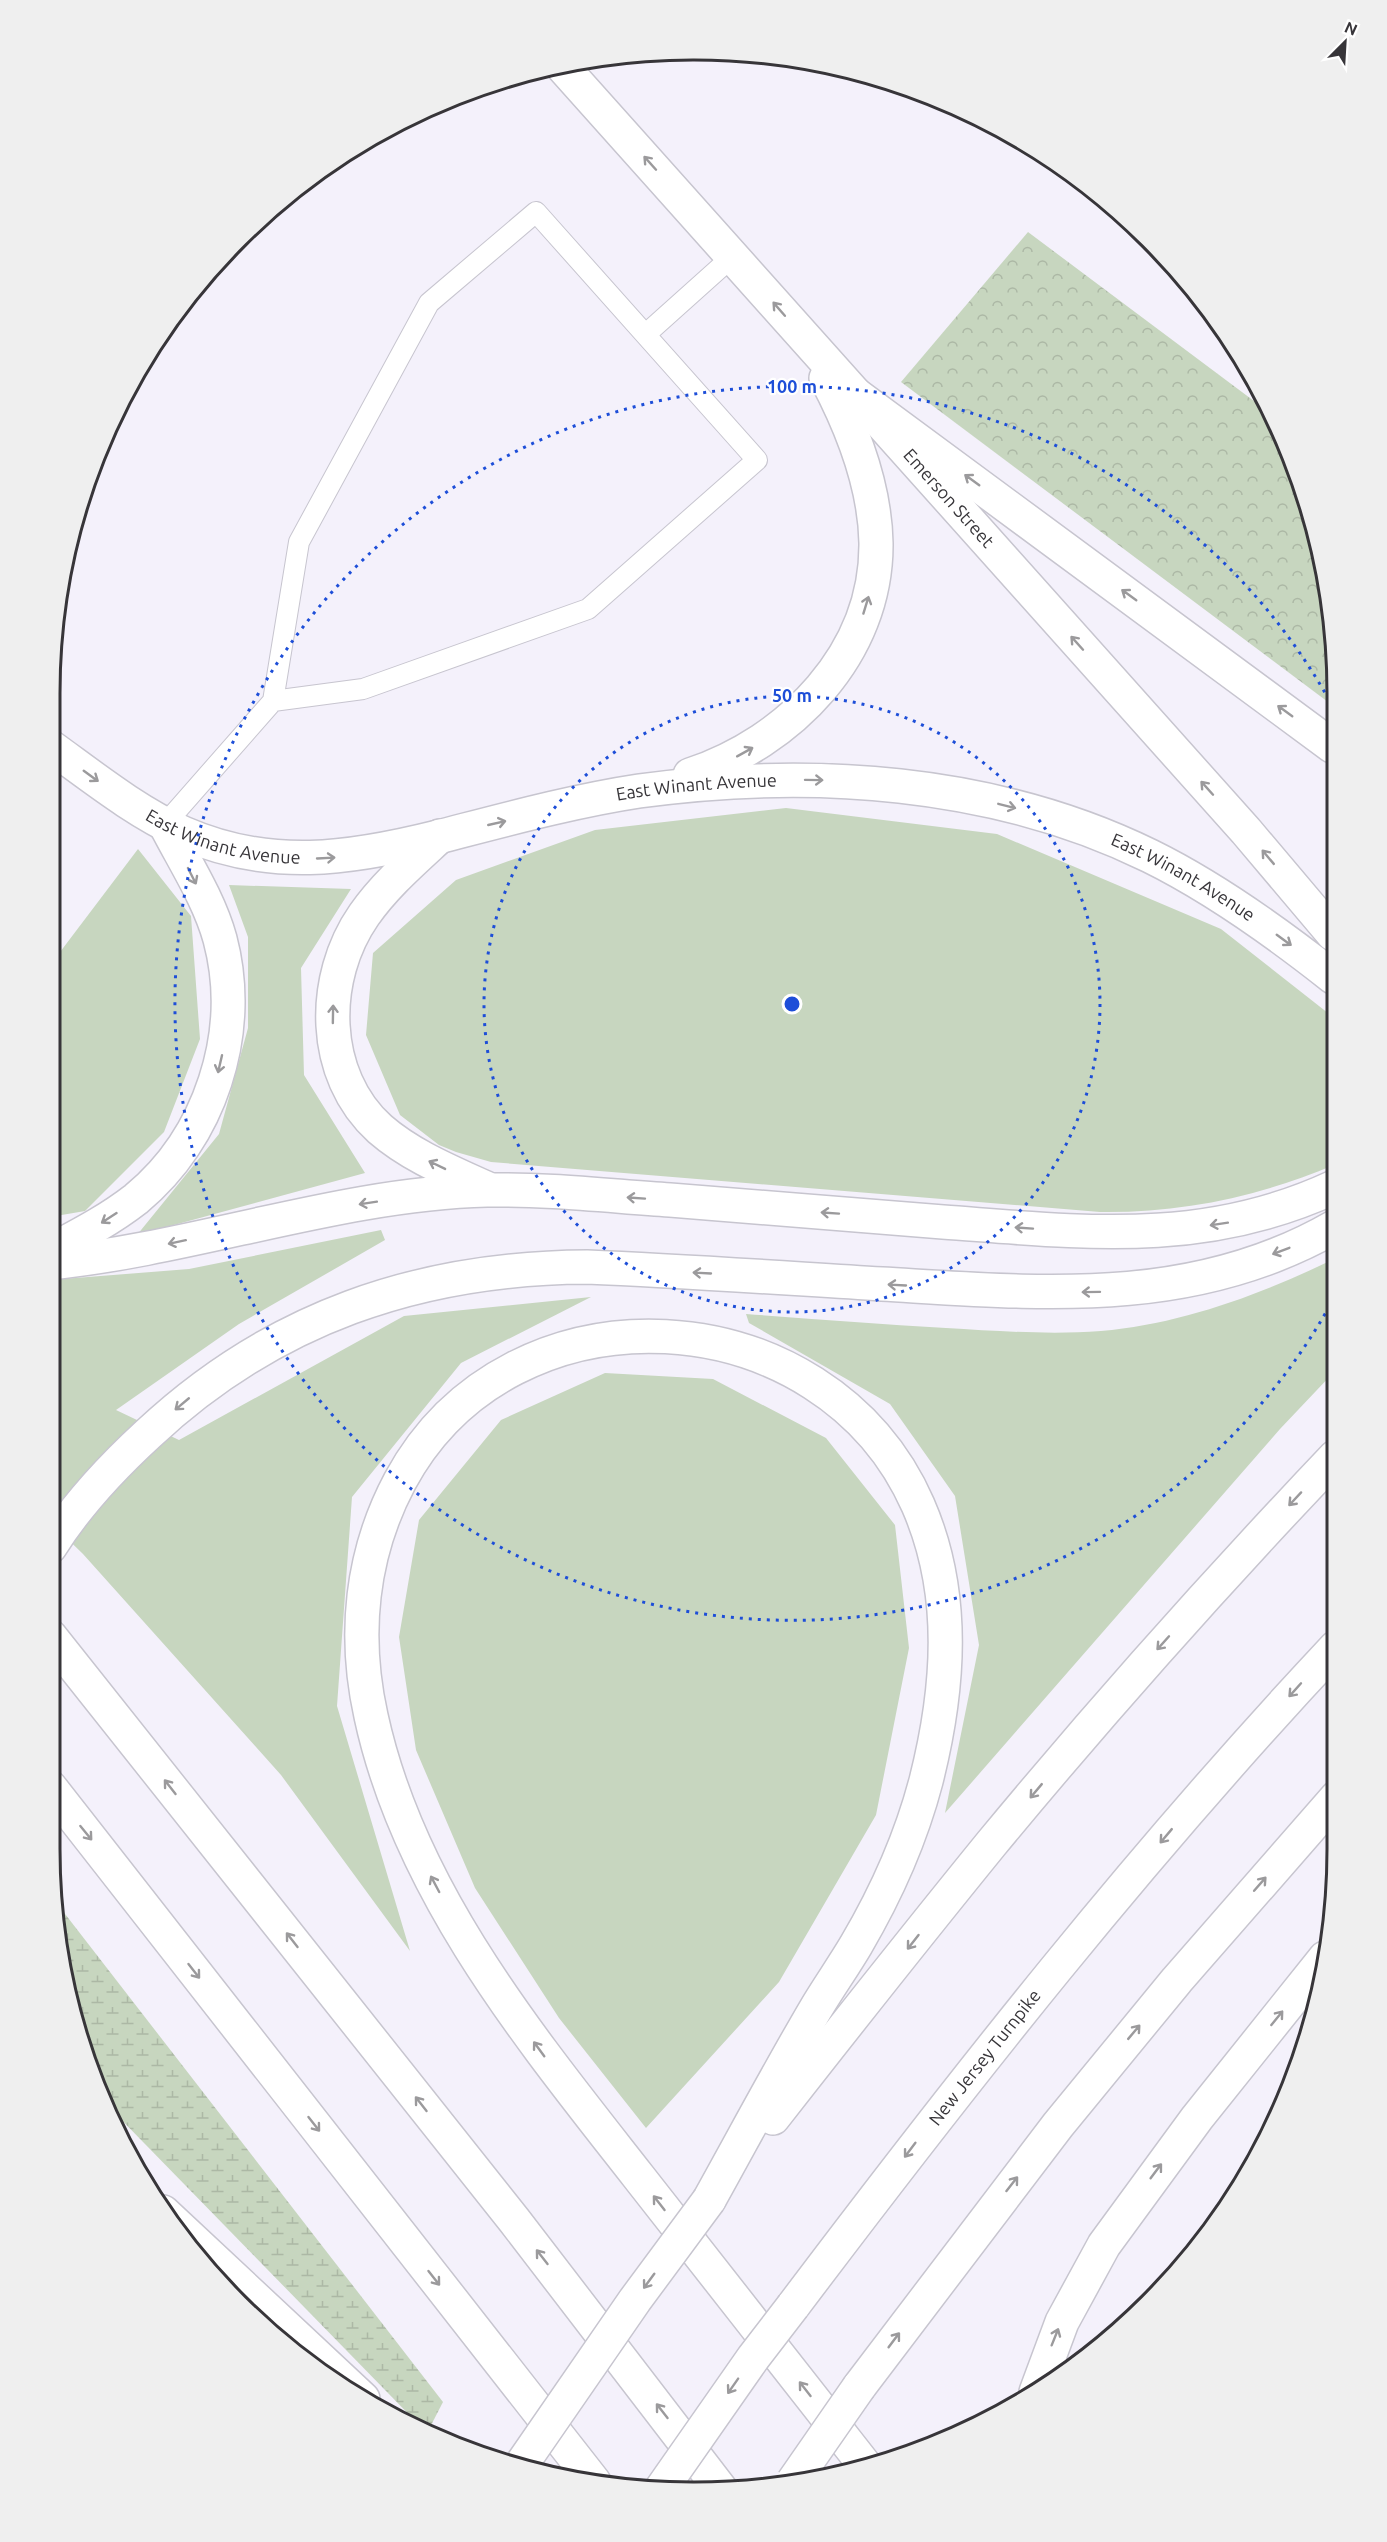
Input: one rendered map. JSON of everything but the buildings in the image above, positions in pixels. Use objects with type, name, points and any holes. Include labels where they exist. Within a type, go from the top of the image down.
[{"type":"main road","name":"Emerson Street","points":[[568,73],[1246,831],[1327,927]]},
{"type":"main road","points":[[610,796],[666,782],[719,765],[766,739],[805,706],[836,667],[856,634],[871,589],[875,564],[876,541],[870,493],[842,412],[820,366],[801,335]]},
{"type":"main road","points":[[851,391],[1327,742]]},
{"type":"main road","name":"East Winant Avenue","points":[[60,754],[131,805],[165,824],[207,842],[237,850],[297,859],[359,855],[610,796],[695,785],[802,780],[875,784],[952,794],[1029,811],[1110,838],[1150,856],[1218,895],[1327,972]]},
{"type":"main road","points":[[60,1245],[118,1212],[157,1179],[179,1153],[196,1127],[210,1098],[220,1067],[228,1004],[226,972],[220,940],[210,912],[165,824]]},
{"type":"main road","points":[[440,836],[391,882],[363,916],[348,942],[338,971],[333,998],[332,1024],[338,1058],[348,1086],[362,1110],[380,1129],[419,1156],[489,1190]]},
{"type":"main road","points":[[60,1262],[86,1260],[145,1249],[380,1201],[489,1190],[564,1192],[1054,1230],[1142,1233],[1227,1223],[1271,1211],[1327,1190]]},
{"type":"main road","points":[[60,1533],[106,1474],[165,1417],[229,1369],[266,1347],[333,1313],[410,1288],[492,1272],[534,1267],[587,1267],[1004,1291],[1100,1292],[1147,1288],[1196,1279],[1243,1266],[1289,1249],[1327,1230]]},
{"type":"main road","points":[[709,2200],[817,2006],[857,1943],[904,1846],[927,1776],[941,1706],[946,1631],[943,1597],[938,1562],[928,1530],[899,1469],[855,1416],[831,1395],[802,1376],[740,1349],[675,1336],[640,1335],[609,1338],[576,1344],[544,1355],[519,1364],[492,1380],[448,1417],[409,1466],[380,1524],[365,1582],[361,1641],[370,1712],[393,1793],[412,1837],[453,1917],[500,1995],[554,2070],[860,2459]]},
{"type":"main road","points":[[525,2459],[635,2300],[709,2200],[935,1914],[1034,1794],[1214,1586],[1327,1465]]},
{"type":"main road","points":[[60,1649],[514,2220],[715,2481]]},
{"type":"main road","name":"New Jersey Turnpike","points":[[667,2481],[793,2306],[936,2116],[1052,1972],[1173,1828],[1327,1657]]},
{"type":"main road","points":[[60,1800],[587,2473]]},
{"type":"main road","points":[[799,2473],[859,2387],[1058,2125],[1177,1980],[1327,1808]]},
{"type":"main road","points":[[1041,2377],[1062,2322],[1104,2245],[1131,2205],[1197,2118],[1315,1970]]},
{"type":"main road","points":[[205,2251],[323,2362]]},
{"type":"lane","points":[[165,824],[273,701],[299,542],[429,303],[536,212],[757,460],[588,609],[363,689],[273,701]]},
{"type":"lane","points":[[646,334],[733,256]]},
{"type":"green space","points":[[1028,232],[1256,403],[1279,451],[1293,490],[1315,570],[1326,652],[1327,701],[901,382]]},
{"type":"green space","points":[[786,808],[997,834],[1221,929],[1327,1012],[1327,1168],[1277,1186],[1219,1201],[1160,1210],[1100,1212],[491,1162],[439,1145],[400,1115],[366,1035],[373,953],[456,880],[595,830]]},
{"type":"green space","points":[[138,849],[191,916],[200,1039],[164,1132],[85,1211],[60,1215],[60,952]]},
{"type":"green space","points":[[229,885],[351,889],[301,968],[304,1075],[365,1173],[137,1235],[219,1134],[248,1028],[248,937]]},
{"type":"green space","points":[[381,1230],[385,1240],[239,1324],[116,1410],[179,1440],[404,1316],[591,1297],[461,1363],[352,1497],[337,1706],[410,1951],[281,1775],[83,1554],[60,1532],[60,1279],[189,1269]]},
{"type":"green space","points":[[1327,1262],[1327,1379],[1280,1429],[945,1813],[979,1645],[955,1496],[890,1404],[749,1323],[746,1314],[1004,1331],[1062,1333],[1101,1331],[1161,1322],[1221,1306],[1279,1284]]},
{"type":"green space","points":[[605,1373],[713,1379],[826,1438],[895,1525],[909,1648],[876,1815],[779,1982],[646,2128],[559,2018],[475,1888],[416,1750],[399,1637],[419,1520],[501,1420]]},
{"type":"green space","points":[[63,1911],[443,2402],[431,2425],[409,2415],[120,2119],[108,2091],[82,2012],[72,1972]]}]
